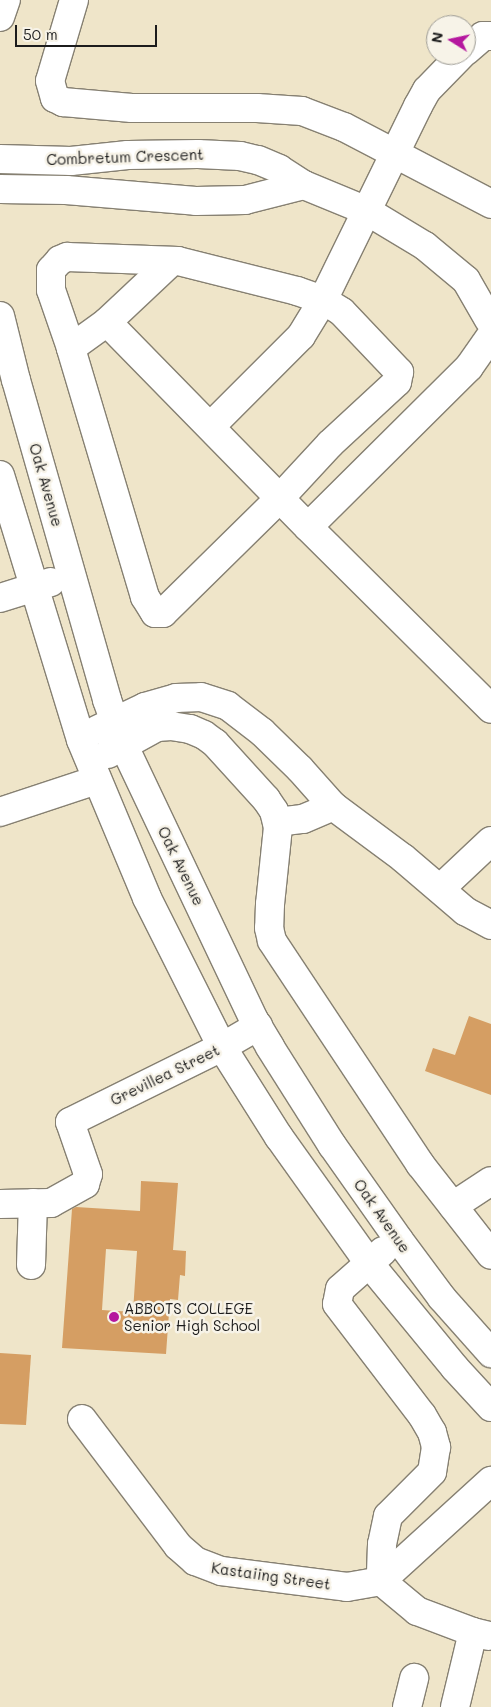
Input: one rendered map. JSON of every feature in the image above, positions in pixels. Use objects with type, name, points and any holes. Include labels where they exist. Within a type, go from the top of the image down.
[{"type":"street","points":[[0,17],[6,0]]},
{"type":"street","points":[[74,0],[50,81],[55,98],[63,102],[132,108],[257,108],[302,111],[344,127],[491,204]]},
{"type":"street","points":[[476,42],[483,36],[491,36]]},
{"type":"street","points":[[211,426],[295,343],[323,300],[427,90],[451,65]]},
{"type":"street","name":"Combretum Crescent","points":[[0,159],[71,161],[128,155],[198,154],[240,156],[279,169],[304,185],[367,210],[425,246],[466,280],[491,290]]},
{"type":"street","name":"Combretum Crescent","points":[[0,188],[66,190],[206,201],[245,200],[304,185]]},
{"type":"street","points":[[67,257],[172,261],[263,281],[323,300],[352,320],[394,365],[399,376],[396,382],[330,444],[280,498],[167,610],[155,613],[145,596],[71,348],[51,290],[51,270],[56,264],[67,257]]},
{"type":"street","points":[[71,348],[107,322],[172,261]]},
{"type":"street","name":"Combretum Crescent","points":[[466,280],[487,339]]},
{"type":"street","name":"Oak Avenue","points":[[0,316],[7,376],[72,576],[118,732],[258,1026],[332,1145],[399,1240],[442,1298],[491,1353]]},
{"type":"street","points":[[107,322],[308,527],[491,709]]},
{"type":"street","points":[[308,527],[487,339]]},
{"type":"street","points":[[0,475],[80,740],[147,898],[222,1047],[279,1137],[368,1262],[455,1368],[491,1407]]},
{"type":"street","points":[[0,598],[72,576]]},
{"type":"street","points":[[0,812],[94,772],[118,732],[145,707],[176,698],[201,697],[212,699],[234,710],[262,732],[300,769],[333,806],[403,858],[476,919],[491,925]]},
{"type":"street","points":[[80,740],[118,732],[180,726],[204,735],[258,789],[271,806],[278,822],[269,913],[272,941],[420,1164],[491,1255]]},
{"type":"street","points":[[278,822],[303,819],[333,806]]},
{"type":"street","points":[[440,889],[491,841]]},
{"type":"street","name":"Grevillea Street","points":[[33,1203],[51,1203],[59,1200],[85,1184],[88,1179],[70,1122],[222,1047],[258,1026]]},
{"type":"street","points":[[453,1206],[491,1181]]},
{"type":"street","points":[[0,1204],[33,1203],[31,1265]]},
{"type":"street","points":[[381,1581],[382,1544],[388,1516],[432,1472],[436,1447],[432,1432],[422,1415],[337,1304],[340,1289],[368,1262],[399,1240]]},
{"type":"street","name":"Kastaiing Street","points":[[82,1419],[178,1546],[206,1567],[221,1572],[347,1587],[368,1585],[381,1581]]},
{"type":"street","points":[[381,1581],[491,1481]]},
{"type":"street","points":[[381,1581],[417,1611],[482,1634],[455,1707]]},
{"type":"street","points":[[407,1707],[414,1678]]},
{"type":"building","points":[[469,1016],[491,1024],[491,1095],[425,1071],[433,1048],[455,1055]]},
{"type":"building","points":[[141,1181],[178,1183],[173,1250],[186,1251],[185,1276],[180,1275],[178,1300],[170,1299],[166,1354],[62,1348],[72,1209],[76,1207],[140,1211]],"holes":[[[106,1249],[137,1251],[133,1312],[102,1310]]]},
{"type":"building","points":[[0,1353],[31,1355],[26,1425],[0,1424]]},
{"type":"place","name":"ABBOTS COLLEGE Senior High School","points":[[114,1317]]}]
